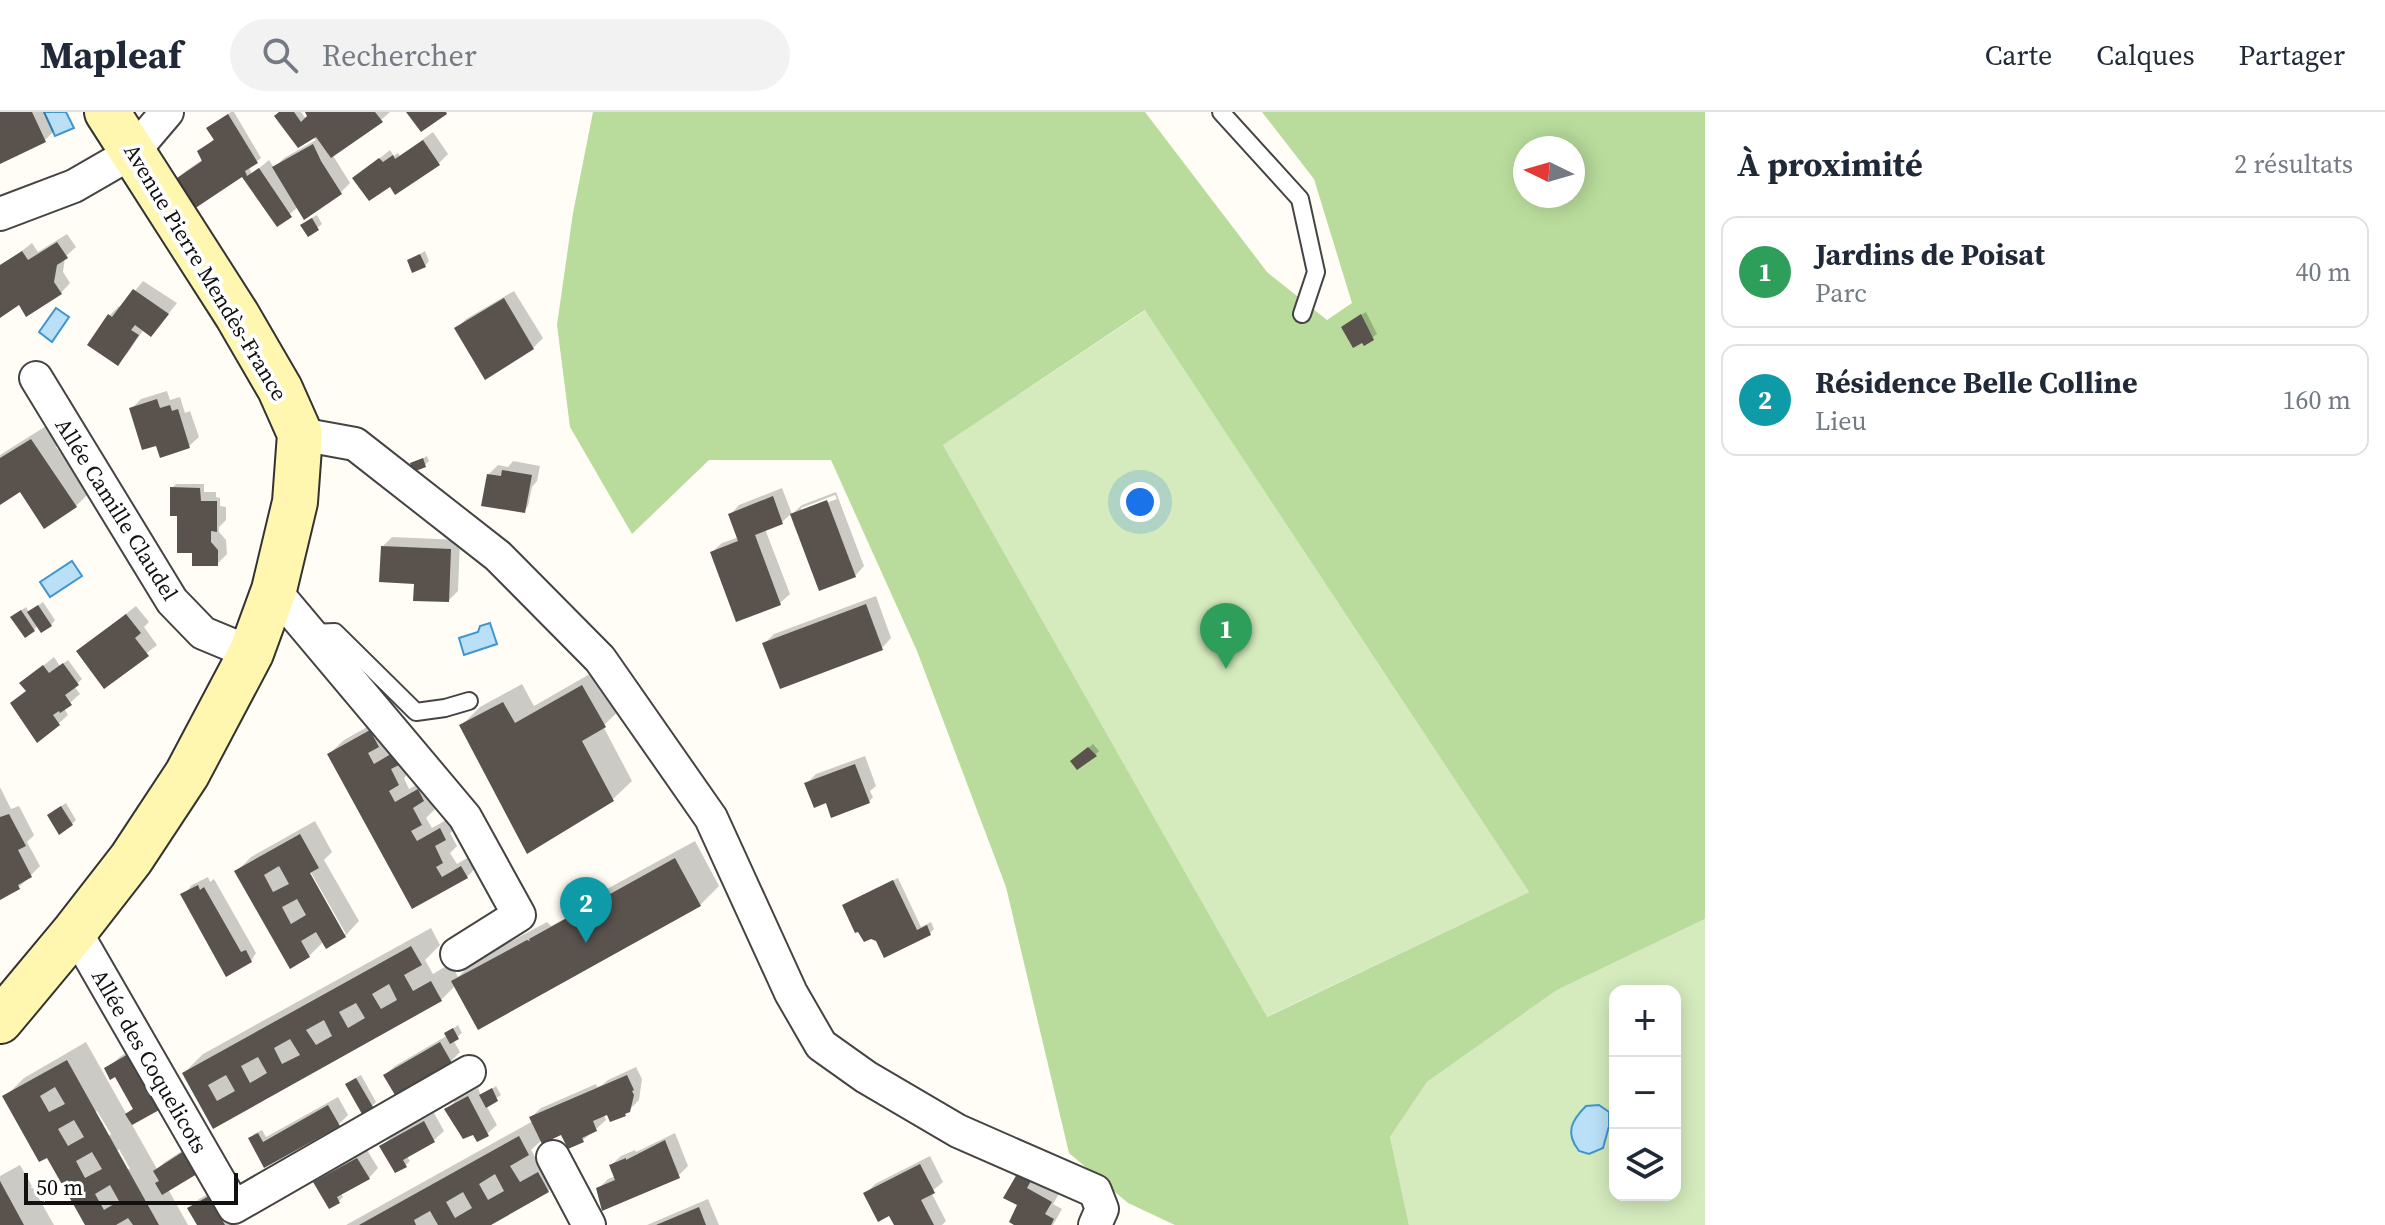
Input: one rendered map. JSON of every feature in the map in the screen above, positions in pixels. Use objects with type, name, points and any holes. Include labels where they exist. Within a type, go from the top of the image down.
[{"type":"street","points":[[0,214],[74,186],[116,124],[167,112]]},
{"type":"street","name":"Avenue Pierre Mendès-France","points":[[0,1021],[131,859],[187,774],[251,653],[274,590],[295,502],[300,434],[280,389],[116,124]]},
{"type":"street","name":"Allée Camille Claudel","points":[[36,378],[172,601],[203,633],[251,653]]},
{"type":"street","points":[[300,434],[355,444],[498,556],[600,659],[711,818],[791,993],[821,1045],[866,1077],[958,1131],[1095,1191],[1102,1209],[1095,1225]]},
{"type":"street","points":[[274,590],[465,817],[519,915],[457,954]]},
{"type":"street","name":"Allée des Coquelicots","points":[[75,931],[234,1207],[469,1072]]},
{"type":"street","points":[[553,1157],[589,1225]]},
{"type":"lane","points":[[1221,112],[1300,199],[1316,272],[1302,314]]},
{"type":"lane","points":[[310,633],[335,632],[416,712],[469,701]]},
{"type":"green space","points":[[593,112],[1145,112],[1267,272],[1327,320],[1352,303],[1314,179],[1262,112],[1705,112],[1705,919],[1557,990],[1427,1082],[1390,1137],[1409,1225],[1175,1225],[1128,1203],[1069,1153],[1006,887],[917,651],[831,460],[709,460],[632,534],[570,427],[557,325],[573,213]],"holes":[[[1145,310],[1529,892],[1267,1017],[943,445]]]},
{"type":"green space","points":[[1146,310],[1529,892],[1266,1017],[943,445]]},
{"type":"green space","points":[[1705,919],[1705,1225],[1409,1225],[1390,1137],[1427,1082],[1557,990]]},
{"type":"water","points":[[44,112],[66,112],[74,128],[55,136]]},
{"type":"water","points":[[56,308],[69,317],[52,342],[39,332]]},
{"type":"water","points":[[72,561],[82,576],[50,597],[40,582]]},
{"type":"water","points":[[490,623],[497,644],[464,655],[459,638],[478,632],[480,626]]},
{"type":"water","points":[[1599,1105],[1609,1112],[1603,1148],[1589,1154],[1579,1151],[1571,1133],[1574,1122],[1586,1106]]},
{"type":"building","points":[[0,112],[32,112],[46,142],[0,164]]},
{"type":"building","points":[[279,112],[294,112],[301,122],[307,116],[305,112],[375,112],[383,122],[331,158],[316,137],[298,148],[274,116]]},
{"type":"building","points":[[406,112],[446,112],[447,114],[421,132]]},
{"type":"building","points":[[228,114],[258,163],[245,171],[247,176],[259,168],[292,217],[277,227],[242,177],[194,209],[174,180],[202,161],[197,151],[214,140],[206,128]]},
{"type":"building","points":[[423,140],[440,165],[395,195],[390,187],[369,201],[352,178],[379,158],[383,162],[393,155],[395,159]]},
{"type":"building","points":[[313,144],[342,194],[304,220],[272,167]]},
{"type":"building","points":[[312,218],[319,230],[308,237],[300,225]]},
{"type":"building","points":[[57,242],[68,258],[57,265],[54,282],[62,294],[26,317],[19,305],[0,318],[0,265],[22,251],[28,260]]},
{"type":"building","points":[[420,254],[426,267],[412,273],[407,260]]},
{"type":"building","points":[[133,289],[169,314],[151,337],[135,325],[131,330],[139,335],[118,366],[87,345],[108,314],[112,317]]},
{"type":"building","points":[[504,298],[534,349],[485,380],[454,328]]},
{"type":"building","points":[[1361,314],[1374,340],[1353,348],[1341,327]]},
{"type":"building","points":[[157,399],[160,408],[170,405],[172,411],[178,409],[190,448],[160,458],[156,446],[142,450],[129,408]]},
{"type":"building","points":[[31,439],[77,507],[44,529],[20,492],[0,505],[0,458]]},
{"type":"building","points":[[423,458],[426,467],[413,472],[410,463]]},
{"type":"building","points":[[502,470],[532,475],[525,513],[481,506],[487,474],[501,476]]},
{"type":"building","points":[[170,487],[200,488],[201,501],[217,501],[217,532],[211,531],[211,542],[218,550],[218,566],[192,566],[192,553],[177,553],[177,516],[170,516]]},
{"type":"building","points":[[773,496],[783,524],[755,535],[781,605],[736,622],[710,552],[738,541],[728,514]]},
{"type":"building","points":[[827,500],[856,577],[819,591],[790,514]]},
{"type":"building","points":[[381,546],[451,549],[449,602],[413,601],[414,584],[379,582]]},
{"type":"building","points":[[866,604],[883,650],[780,689],[762,643]]},
{"type":"building","points":[[38,605],[52,626],[41,633],[27,612]]},
{"type":"building","points":[[21,610],[35,631],[25,638],[10,617]]},
{"type":"building","points":[[126,614],[141,633],[135,638],[149,656],[104,689],[76,651]]},
{"type":"building","points":[[63,663],[79,685],[65,695],[72,705],[53,715],[60,725],[37,743],[10,703],[26,691],[19,683],[43,665],[49,673]]},
{"type":"building","points":[[582,685],[606,727],[582,741],[614,801],[527,854],[459,725],[503,702],[515,723]]},
{"type":"building","points":[[370,730],[379,747],[368,753],[374,764],[396,751],[403,763],[391,769],[399,785],[389,791],[395,802],[418,789],[424,801],[413,808],[422,825],[411,831],[417,841],[440,828],[446,840],[435,846],[443,863],[436,867],[442,877],[461,866],[468,878],[412,909],[327,754]]},
{"type":"building","points":[[1088,747],[1097,756],[1077,770],[1070,761]]},
{"type":"building","points":[[855,764],[870,803],[831,818],[826,803],[814,808],[804,783]]},
{"type":"building","points":[[61,806],[73,825],[59,835],[47,815]]},
{"type":"building","points":[[9,814],[26,846],[18,850],[32,877],[18,885],[20,889],[0,900],[0,817]]},
{"type":"building","points":[[300,834],[319,868],[310,873],[346,937],[326,949],[316,932],[301,941],[310,957],[290,969],[234,871]],"holes":[[[279,866],[289,884],[273,892],[264,875]],[[297,899],[306,915],[291,924],[282,907]]]},
{"type":"building","points":[[675,858],[701,906],[478,1030],[451,981],[530,941]]},
{"type":"building","points":[[893,880],[917,930],[927,925],[931,935],[884,958],[876,941],[871,939],[864,942],[858,932],[855,933],[842,905]]},
{"type":"building","points":[[198,885],[200,890],[204,887],[241,952],[246,950],[252,962],[226,977],[180,894]]},
{"type":"building","points":[[411,946],[422,965],[404,975],[413,991],[431,981],[442,1001],[213,1129],[182,1073]],"holes":[[[389,984],[397,1000],[381,1009],[372,994]],[[356,1003],[365,1018],[348,1028],[339,1012]],[[324,1020],[332,1036],[316,1045],[306,1030]],[[290,1039],[300,1055],[282,1064],[274,1048]],[[258,1057],[267,1073],[250,1083],[241,1066]],[[226,1075],[235,1091],[217,1101],[208,1085]]]},
{"type":"building","points":[[453,1028],[459,1039],[450,1044],[444,1033]]},
{"type":"building","points":[[440,1042],[452,1063],[395,1095],[383,1075]]},
{"type":"building","points":[[130,1053],[161,1109],[132,1125],[125,1114],[133,1109],[115,1077],[110,1080],[104,1068]]},
{"type":"building","points":[[67,1060],[159,1225],[133,1225],[128,1218],[116,1225],[85,1225],[47,1158],[39,1162],[2,1096]],"holes":[[[55,1087],[65,1104],[49,1112],[40,1096]],[[74,1120],[84,1137],[68,1146],[58,1129]],[[92,1152],[102,1169],[85,1178],[76,1161]],[[110,1185],[119,1201],[104,1210],[95,1194]]]},
{"type":"building","points":[[627,1075],[634,1095],[626,1116],[610,1122],[607,1115],[593,1121],[597,1131],[582,1138],[584,1142],[568,1149],[561,1135],[542,1144],[529,1117]]},
{"type":"building","points":[[356,1078],[373,1107],[362,1114],[345,1084]]},
{"type":"building","points":[[492,1088],[498,1101],[486,1108],[479,1095]]},
{"type":"building","points":[[468,1096],[489,1136],[477,1142],[473,1135],[463,1139],[444,1109]]},
{"type":"building","points":[[328,1105],[340,1126],[264,1168],[248,1138],[258,1133],[263,1142]]},
{"type":"building","points":[[424,1121],[435,1142],[403,1160],[407,1167],[395,1173],[379,1146]]},
{"type":"building","points":[[519,1136],[529,1155],[510,1166],[520,1182],[538,1172],[549,1192],[491,1225],[438,1225],[430,1211],[414,1220],[416,1225],[359,1225]],"holes":[[[495,1174],[504,1191],[488,1200],[479,1184]],[[463,1192],[472,1208],[455,1218],[446,1202]]]},
{"type":"building","points":[[665,1140],[680,1178],[602,1211],[596,1188],[615,1180],[609,1165]]},
{"type":"building","points":[[184,1151],[197,1174],[162,1195],[153,1171]]},
{"type":"building","points":[[357,1158],[370,1179],[337,1197],[340,1203],[329,1209],[313,1182]]},
{"type":"building","points":[[920,1164],[935,1193],[921,1200],[934,1225],[894,1225],[889,1216],[878,1222],[863,1193]]},
{"type":"building","points":[[1017,1174],[1031,1181],[1027,1188],[1052,1202],[1045,1214],[1054,1219],[1051,1225],[1014,1225],[1009,1222],[1017,1205],[1003,1198]]},
{"type":"building","points":[[0,1181],[24,1225],[0,1225]]},
{"type":"building","points":[[209,1196],[225,1225],[197,1225],[187,1208]]},
{"type":"building","points":[[699,1207],[706,1225],[656,1225]]},
{"type":"place","name":"Jardins de Poisat","points":[[1226,669]]},
{"type":"place","name":"Résidence Belle Colline","points":[[586,943]]}]
